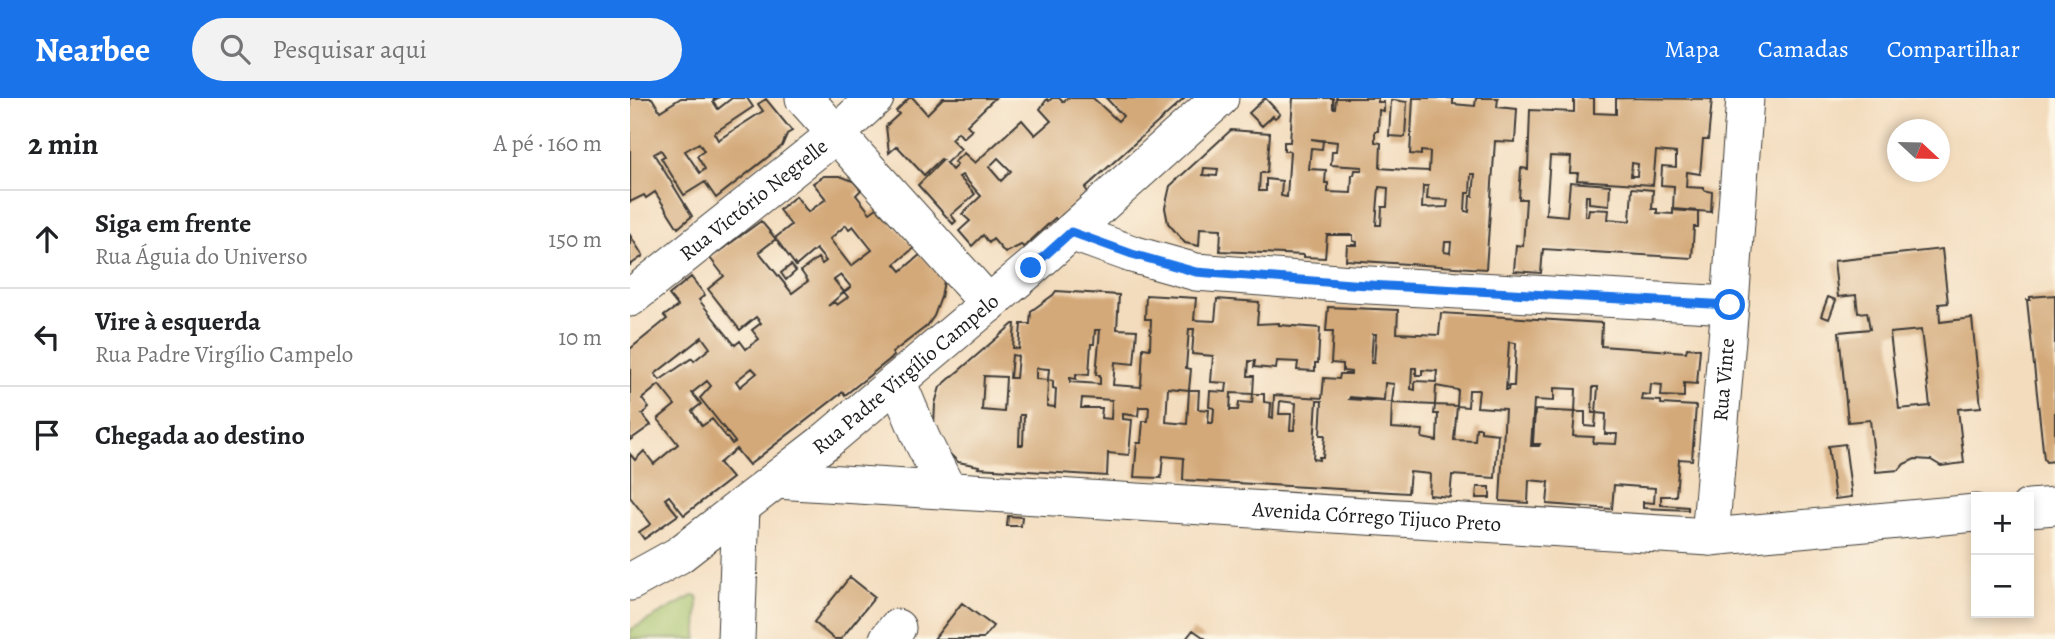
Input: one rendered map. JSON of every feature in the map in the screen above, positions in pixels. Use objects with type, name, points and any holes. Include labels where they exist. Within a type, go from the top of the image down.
[{"type":"street","points":[[804,98],[989,304]]},
{"type":"street","name":"Rua Victório Negrelle","points":[[630,298],[835,135],[875,98]]},
{"type":"street","name":"Rua Padre Virgílio Campelo","points":[[630,582],[679,555],[897,381],[989,304],[1220,98]]},
{"type":"street","name":"Rua Vinte","points":[[1710,537],[1745,98]]},
{"type":"street","points":[[1071,232],[1132,254],[1196,272],[1351,284],[1730,305]]},
{"type":"street","points":[[897,381],[922,440],[947,489]]},
{"type":"street","name":"Avenida Córrego Tijuco Preto","points":[[776,480],[1710,537],[1971,513]]},
{"type":"street","points":[[2034,508],[2055,506]]},
{"type":"street","points":[[736,639],[741,507]]},
{"type":"green space","points":[[694,595],[698,596],[697,639],[630,639],[630,630]]},
{"type":"building","points":[[630,98],[652,98],[660,111],[681,98],[718,98],[713,101],[718,109],[732,98],[747,98],[753,107],[714,133],[718,140],[763,111],[758,104],[766,99],[792,131],[787,134],[782,146],[716,198],[705,182],[684,195],[661,158],[665,156],[661,150],[654,154],[692,216],[678,228],[655,192],[646,198],[644,195],[630,202]],"holes":[[[699,143],[704,151],[697,156],[705,169],[700,173],[685,151]]]},
{"type":"building","points":[[909,98],[913,98],[927,114],[943,98],[995,98],[967,125],[972,130],[963,138],[958,132],[951,139],[961,149],[946,163],[952,170],[957,165],[954,162],[964,153],[975,163],[1022,120],[1035,135],[1051,121],[1040,109],[1047,99],[1049,101],[1059,98],[1063,102],[1067,98],[1093,98],[1118,121],[1123,116],[1106,98],[1185,98],[1085,188],[1088,192],[1057,220],[1055,218],[1024,247],[1021,245],[1005,253],[993,239],[989,243],[983,235],[972,246],[959,231],[970,221],[962,214],[981,196],[962,175],[959,177],[975,194],[951,215],[956,221],[953,224],[918,185],[943,160],[924,175],[897,146],[889,153],[886,126],[899,114],[896,111]],"holes":[[[998,158],[1011,171],[1001,181],[989,167]]]},
{"type":"building","points":[[1265,98],[1280,114],[1275,118],[1273,116],[1262,126],[1249,113]]},
{"type":"building","points":[[1293,98],[1333,98],[1335,108],[1336,98],[1378,98],[1378,102],[1384,102],[1384,111],[1379,110],[1378,131],[1375,131],[1375,142],[1381,143],[1380,168],[1429,171],[1430,152],[1410,154],[1413,98],[1453,98],[1453,104],[1475,106],[1476,98],[1498,98],[1497,107],[1517,109],[1515,142],[1495,141],[1486,269],[1346,260],[1347,245],[1357,245],[1357,242],[1353,241],[1353,235],[1327,235],[1325,258],[1220,251],[1221,229],[1200,228],[1199,246],[1185,243],[1168,223],[1165,208],[1170,186],[1231,130],[1270,133],[1267,173],[1260,173],[1259,191],[1266,191],[1266,179],[1282,181],[1281,196],[1287,197],[1290,151],[1284,151],[1284,142],[1290,142]],"holes":[[[1311,139],[1337,142],[1336,151],[1332,151],[1331,165],[1362,167],[1362,170],[1355,170],[1352,175],[1351,193],[1328,192],[1328,183],[1325,183],[1326,170],[1309,169],[1311,148],[1322,149],[1323,141]],[[1204,168],[1218,169],[1217,176],[1203,175]],[[1471,174],[1475,174],[1469,212],[1465,211],[1466,193],[1470,193]],[[1423,186],[1428,186],[1427,199],[1448,200],[1447,207],[1422,208]],[[1379,187],[1388,188],[1387,207],[1382,207],[1381,225],[1376,225]],[[1445,242],[1451,242],[1450,253],[1444,252]]]},
{"type":"building","points":[[1574,98],[1594,98],[1594,113],[1616,114],[1616,98],[1712,99],[1708,140],[1703,140],[1700,174],[1687,172],[1686,187],[1704,188],[1712,192],[1711,212],[1673,209],[1674,186],[1661,185],[1662,166],[1676,167],[1676,153],[1656,151],[1653,185],[1577,180],[1578,173],[1570,173],[1571,157],[1550,156],[1546,214],[1567,216],[1570,182],[1610,185],[1609,205],[1589,203],[1589,196],[1586,196],[1585,216],[1588,216],[1589,209],[1609,210],[1608,219],[1630,221],[1632,188],[1653,190],[1652,209],[1657,209],[1657,213],[1673,214],[1673,210],[1698,212],[1692,258],[1543,249],[1541,273],[1514,271],[1516,245],[1523,246],[1526,199],[1519,199],[1521,168],[1528,169],[1530,110],[1574,112]],"holes":[[[1632,163],[1638,164],[1637,176],[1631,176]]]},
{"type":"building","points":[[1391,101],[1407,102],[1405,137],[1389,136]]},
{"type":"building","points":[[824,176],[840,176],[853,181],[861,190],[856,195],[870,213],[877,208],[915,247],[895,264],[901,271],[921,254],[944,281],[934,316],[927,326],[892,353],[894,356],[749,465],[736,449],[719,463],[732,478],[684,515],[669,496],[665,499],[678,515],[644,539],[639,532],[651,524],[630,497],[630,454],[635,460],[644,451],[654,464],[678,444],[658,419],[675,405],[659,385],[642,399],[649,408],[642,414],[651,425],[630,440],[630,349],[667,319],[664,316],[678,306],[669,295],[691,277],[705,295],[699,300],[735,345],[740,341],[746,349],[759,339],[752,330],[761,323],[756,317],[740,330],[708,289],[724,276],[710,258],[761,221],[775,238],[791,225],[779,210],[796,196],[808,212],[826,199],[813,183]],"holes":[[[846,225],[849,229],[853,226],[872,250],[851,266],[830,239]],[[776,239],[796,266],[816,249],[826,261],[822,264],[818,258],[801,271],[808,281],[792,293],[759,252]],[[841,275],[851,287],[844,292],[834,280]],[[844,292],[848,297],[837,305],[834,302],[828,306]],[[702,337],[710,348],[694,361],[692,358],[660,380],[655,374]],[[752,368],[757,373],[740,387],[736,381]],[[707,381],[711,386],[700,398],[735,442],[732,444],[712,419],[702,426],[692,411],[701,404],[692,393]]]},
{"type":"building","points":[[630,235],[643,256],[630,265]]},
{"type":"building","points":[[1942,249],[1948,303],[1939,304],[1940,322],[1972,318],[1981,407],[1958,409],[1964,463],[1941,466],[1931,460],[1915,459],[1904,464],[1899,470],[1876,472],[1870,420],[1848,422],[1839,332],[1870,329],[1867,312],[1858,313],[1856,295],[1838,297],[1834,261]],"holes":[[[1921,330],[1930,406],[1899,409],[1890,333]]]},
{"type":"building","points":[[791,265],[796,271],[786,280],[781,273]]},
{"type":"building","points":[[1056,291],[1119,295],[1117,329],[1137,330],[1134,364],[1115,362],[1113,385],[1141,387],[1143,348],[1150,349],[1151,319],[1145,319],[1146,295],[1196,298],[1194,320],[1215,321],[1217,299],[1259,302],[1257,324],[1279,323],[1320,328],[1315,371],[1297,370],[1298,362],[1277,361],[1276,369],[1254,367],[1255,361],[1249,361],[1248,376],[1254,376],[1253,394],[1264,394],[1264,402],[1271,403],[1270,417],[1273,418],[1274,395],[1322,398],[1324,378],[1339,379],[1340,374],[1351,374],[1343,371],[1343,364],[1331,363],[1333,331],[1326,331],[1328,307],[1398,310],[1397,333],[1439,335],[1441,313],[1602,323],[1601,346],[1686,352],[1687,348],[1700,349],[1697,384],[1684,383],[1684,397],[1661,396],[1662,385],[1651,384],[1650,395],[1642,394],[1641,400],[1696,406],[1692,460],[1679,459],[1676,496],[1661,496],[1661,505],[1688,507],[1688,510],[1643,508],[1643,502],[1654,503],[1655,488],[1614,485],[1612,509],[1547,504],[1549,482],[1529,480],[1528,503],[1500,501],[1505,409],[1477,407],[1479,390],[1469,390],[1468,407],[1457,406],[1454,440],[1475,441],[1476,428],[1481,428],[1481,432],[1498,434],[1495,478],[1452,475],[1450,497],[1429,495],[1430,474],[1410,472],[1408,493],[1183,480],[1184,458],[1163,456],[1161,478],[1134,477],[1137,443],[1141,443],[1143,421],[1148,421],[1149,407],[1139,407],[1138,416],[1123,414],[1123,419],[1132,420],[1129,455],[1108,453],[1107,476],[978,468],[979,466],[958,462],[947,451],[934,426],[935,404],[940,387],[1013,324],[1013,348],[1019,349],[1021,324],[1030,324],[1031,311]],"holes":[[[1189,329],[1194,329],[1192,354],[1213,356],[1211,382],[1227,383],[1226,392],[1210,391],[1209,407],[1214,408],[1213,423],[1208,423],[1209,410],[1198,409],[1199,390],[1189,390],[1191,369],[1186,368]],[[1095,330],[1100,330],[1096,375],[1100,375],[1100,384],[1070,382],[1070,378],[1076,379],[1076,374],[1089,375],[1091,344],[1094,344]],[[1373,334],[1376,334],[1374,363],[1371,363]],[[1509,342],[1516,343],[1514,386],[1509,386],[1506,390]],[[1012,355],[1018,356],[1016,378],[1010,378]],[[1036,368],[1049,369],[1048,380],[1036,379]],[[1412,368],[1416,368],[1416,375],[1422,375],[1422,370],[1437,371],[1436,382],[1415,381],[1415,390],[1411,389]],[[984,376],[1006,377],[1004,412],[982,410]],[[1048,380],[1053,381],[1053,388],[1056,389],[1055,407],[1047,406]],[[1385,383],[1394,384],[1392,402],[1349,399],[1384,400]],[[1436,386],[1458,390],[1457,406],[1435,405]],[[1593,387],[1598,387],[1596,413],[1592,413]],[[1168,388],[1189,390],[1187,424],[1166,422]],[[1554,388],[1576,389],[1575,412],[1535,410],[1533,444],[1540,444],[1539,446],[1531,446],[1534,400],[1554,401]],[[1231,393],[1253,394],[1252,403],[1239,402],[1238,410],[1230,410]],[[1082,398],[1112,400],[1111,419],[1101,418],[1102,408],[1081,408]],[[1280,401],[1296,403],[1294,430],[1290,430],[1291,414],[1279,414]],[[1317,401],[1322,401],[1320,435],[1325,435],[1323,457],[1319,457],[1319,460],[1313,459]],[[1392,403],[1435,405],[1434,414],[1438,414],[1437,441],[1422,438],[1423,430],[1391,428]],[[1575,412],[1585,412],[1585,426],[1595,427],[1596,413],[1606,414],[1605,434],[1617,434],[1616,444],[1593,443],[1594,437],[1573,436]],[[1020,415],[1024,415],[1023,445],[1019,445]]]},
{"type":"building","points":[[2055,295],[2055,461],[2046,462],[2027,300],[2030,300],[2030,297]]},
{"type":"building","points":[[1828,297],[1836,300],[1829,319],[1821,316]]},
{"type":"building","points":[[1845,444],[1852,497],[1835,499],[1828,446]]},
{"type":"building","points":[[1477,487],[1490,487],[1490,498],[1476,498]]},
{"type":"building","points":[[1008,516],[1022,517],[1021,526],[1007,526]]},
{"type":"building","points":[[850,577],[875,597],[841,639],[834,639],[814,622]]},
{"type":"building","points":[[962,603],[993,626],[983,639],[934,639]]},
{"type":"building","points":[[1193,630],[1206,639],[1186,639]]},
{"type":"route","points":[[1031,268],[1071,232],[1132,254],[1196,272],[1351,284],[1730,305]]}]
